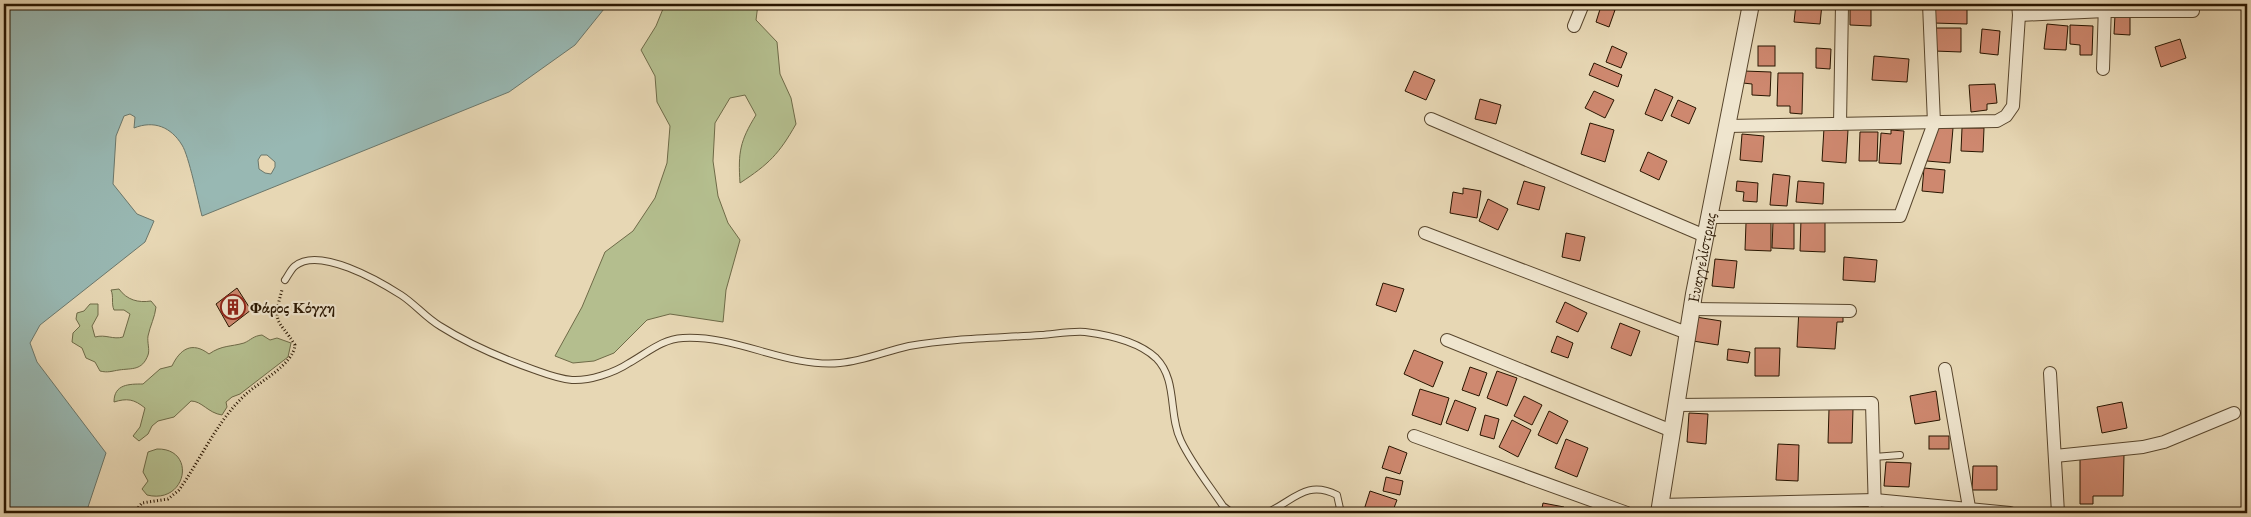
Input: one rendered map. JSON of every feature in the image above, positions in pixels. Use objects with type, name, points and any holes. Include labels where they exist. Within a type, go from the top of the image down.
[{"type":"street","points":[[1574,26],[1583,4]]},
{"type":"street","name":"Ευαγγελίστριας","points":[[1659,509],[1691,309],[1728,126],[1749,4]]},
{"type":"street","points":[[1840,124],[1842,4]]},
{"type":"street","points":[[1709,217],[1900,216],[1934,123],[1929,4]]},
{"type":"street","points":[[1728,126],[1997,122],[2006,116],[2013,106],[2018,10],[2105,7],[2193,11]]},
{"type":"street","points":[[2103,69],[2105,7]]},
{"type":"street","points":[[1431,119],[1705,236]]},
{"type":"street","points":[[1425,233],[1688,333]]},
{"type":"street","points":[[1691,309],[1850,311]]},
{"type":"street","points":[[1447,340],[1672,431]]},
{"type":"street","points":[[1945,369],[1970,511]]},
{"type":"street","points":[[2050,373],[2058,513]]},
{"type":"street","points":[[1676,405],[1872,403],[1875,507]]},
{"type":"street","points":[[2055,456],[2164,442],[2234,413]]},
{"type":"street","points":[[1414,436],[1627,513]]},
{"type":"street","points":[[1659,509],[1875,507],[2010,513]]},
{"type":"lane","points":[[286,280],[296,265],[314,259],[336,262],[365,275],[402,296],[437,325],[493,355],[553,376],[573,380],[600,375],[626,365],[658,344],[681,338],[710,339],[813,363],[838,363],[863,360],[908,346],[960,339],[1083,332],[1120,338],[1143,348],[1158,360],[1168,378],[1180,440],[1223,506],[1232,513]]},
{"type":"lane","points":[[1874,456],[1900,455]]},
{"type":"lane","points":[[1266,513],[1287,500],[1312,489],[1325,489],[1337,496],[1341,513]]},
{"type":"path","points":[[134,513],[142,503],[168,499],[179,490],[230,411],[259,382],[290,359],[294,353],[295,344],[282,329],[277,318],[278,306],[286,280]]},
{"type":"green space","points":[[665,4],[758,4],[756,20],[777,42],[780,74],[791,98],[796,124],[772,158],[740,183],[739,163],[741,147],[746,132],[756,115],[745,95],[730,98],[715,123],[713,161],[718,196],[728,223],[740,240],[726,290],[723,322],[670,314],[647,320],[614,353],[594,361],[573,363],[555,356],[582,307],[605,252],[633,231],[655,198],[667,163],[670,126],[657,102],[655,76],[641,50],[656,26]]},
{"type":"green space","points":[[119,289],[129,298],[142,302],[151,301],[156,307],[148,336],[149,353],[143,364],[136,368],[108,372],[100,371],[95,362],[86,358],[82,348],[72,342],[73,333],[80,326],[76,319],[77,313],[84,311],[90,304],[98,304],[98,315],[92,326],[95,337],[123,337],[130,314],[124,310],[114,310],[111,290]]},
{"type":"green space","points":[[262,335],[270,340],[277,338],[291,343],[288,357],[240,394],[226,402],[227,407],[222,415],[191,401],[174,417],[158,421],[152,426],[148,434],[139,441],[133,436],[140,427],[145,408],[130,400],[114,402],[119,388],[143,384],[160,369],[172,366],[179,355],[187,349],[197,348],[209,354],[218,349],[244,343]]},
{"type":"green space","points":[[157,449],[170,451],[178,457],[182,466],[182,475],[178,485],[171,492],[161,496],[147,495],[142,489],[148,481],[143,472],[148,452]]},
{"type":"water","points":[[4,4],[608,4],[575,45],[509,92],[202,216],[188,159],[178,139],[167,130],[155,125],[134,128],[135,117],[130,114],[124,116],[116,136],[113,184],[137,214],[154,221],[145,242],[40,325],[30,343],[37,362],[106,453],[86,513],[4,513]],"holes":[[[261,155],[267,155],[275,162],[275,167],[271,174],[259,169],[258,160]]]},
{"type":"building","points":[[1796,4],[1822,4],[1820,24],[1794,22]]},
{"type":"building","points":[[1850,4],[1871,4],[1871,26],[1850,25]]},
{"type":"building","points":[[1933,4],[1967,4],[1967,24],[1933,23]]},
{"type":"building","points":[[1601,6],[1615,10],[1609,27],[1596,22]]},
{"type":"building","points":[[2115,15],[2130,15],[2130,35],[2114,34]]},
{"type":"building","points":[[2047,24],[2068,26],[2066,50],[2044,49]]},
{"type":"building","points":[[2070,25],[2093,26],[2092,55],[2080,55],[2080,45],[2070,44]]},
{"type":"building","points":[[1934,28],[1961,28],[1961,52],[1934,51]]},
{"type":"building","points":[[1982,29],[2000,31],[1998,55],[1980,53]]},
{"type":"building","points":[[2180,39],[2186,58],[2161,67],[2155,47]]},
{"type":"building","points":[[1612,46],[1627,53],[1621,68],[1606,62]]},
{"type":"building","points":[[1758,46],[1775,46],[1775,66],[1758,66]]},
{"type":"building","points":[[1816,48],[1831,49],[1830,69],[1816,68]]},
{"type":"building","points":[[1874,56],[1909,59],[1907,82],[1872,80]]},
{"type":"building","points":[[1594,63],[1622,75],[1618,87],[1589,75]]},
{"type":"building","points":[[1414,71],[1435,80],[1426,100],[1405,91]]},
{"type":"building","points":[[1744,71],[1771,72],[1770,96],[1752,95],[1752,84],[1743,83]]},
{"type":"building","points":[[1778,73],[1803,73],[1802,114],[1790,113],[1790,106],[1777,106]]},
{"type":"building","points":[[1995,84],[1997,103],[1987,104],[1987,110],[1971,112],[1969,85]]},
{"type":"building","points":[[1655,89],[1673,97],[1662,121],[1645,114]]},
{"type":"building","points":[[1594,91],[1614,100],[1605,118],[1585,108]]},
{"type":"building","points":[[1480,99],[1501,105],[1496,124],[1475,119]]},
{"type":"building","points":[[1678,100],[1696,108],[1689,124],[1671,116]]},
{"type":"building","points":[[1590,123],[1614,130],[1605,162],[1581,154]]},
{"type":"building","points":[[1930,126],[1953,128],[1950,163],[1927,161]]},
{"type":"building","points":[[1824,128],[1848,130],[1846,163],[1822,161]]},
{"type":"building","points":[[1962,128],[1984,128],[1983,152],[1961,151]]},
{"type":"building","points":[[1891,130],[1904,131],[1901,164],[1879,163],[1881,133],[1891,134]]},
{"type":"building","points":[[1860,132],[1878,132],[1877,161],[1859,161]]},
{"type":"building","points":[[1742,134],[1764,136],[1762,162],[1740,160]]},
{"type":"building","points":[[1648,152],[1667,161],[1659,180],[1640,171]]},
{"type":"building","points":[[1924,168],[1945,170],[1943,193],[1922,191]]},
{"type":"building","points":[[1773,174],[1790,176],[1787,206],[1770,205]]},
{"type":"building","points":[[1524,181],[1545,187],[1539,210],[1517,204]]},
{"type":"building","points":[[1737,181],[1758,183],[1757,202],[1743,201],[1744,192],[1736,191]]},
{"type":"building","points":[[1798,181],[1824,183],[1823,204],[1796,202]]},
{"type":"building","points":[[1463,188],[1481,191],[1477,218],[1450,213],[1453,192],[1463,194]]},
{"type":"building","points":[[1488,199],[1508,209],[1498,230],[1479,221]]},
{"type":"building","points":[[1801,219],[1825,219],[1825,252],[1800,251]]},
{"type":"building","points":[[1773,222],[1794,223],[1794,249],[1772,248]]},
{"type":"building","points":[[1746,223],[1771,223],[1771,251],[1745,250]]},
{"type":"building","points":[[1566,233],[1585,237],[1580,261],[1562,257]]},
{"type":"building","points":[[1844,257],[1877,260],[1875,282],[1843,280]]},
{"type":"building","points":[[1715,259],[1737,261],[1734,288],[1712,286]]},
{"type":"building","points":[[1383,283],[1404,289],[1396,312],[1376,305]]},
{"type":"building","name":"Φάρος Κόγχη","points":[[237,288],[251,310],[229,327],[216,304]]},
{"type":"building","points":[[1565,302],[1587,313],[1578,332],[1556,322]]},
{"type":"building","points":[[1799,308],[1843,310],[1843,322],[1837,322],[1835,349],[1797,347]]},
{"type":"building","points":[[1696,317],[1721,321],[1718,345],[1693,341]]},
{"type":"building","points":[[1620,323],[1640,331],[1631,356],[1611,348]]},
{"type":"building","points":[[1557,336],[1573,343],[1568,358],[1551,352]]},
{"type":"building","points":[[1755,348],[1780,348],[1779,376],[1755,376]]},
{"type":"building","points":[[1728,349],[1750,352],[1748,363],[1727,360]]},
{"type":"building","points":[[1414,350],[1443,362],[1433,387],[1404,374]]},
{"type":"building","points":[[1470,367],[1487,373],[1479,396],[1462,390]]},
{"type":"building","points":[[1497,371],[1517,378],[1507,406],[1487,398]]},
{"type":"building","points":[[1420,389],[1449,398],[1441,425],[1412,415]]},
{"type":"building","points":[[1936,391],[1940,420],[1915,424],[1910,396]]},
{"type":"building","points":[[1524,396],[1542,405],[1532,425],[1514,416]]},
{"type":"building","points":[[1455,400],[1476,408],[1468,431],[1446,423]]},
{"type":"building","points":[[2122,402],[2127,428],[2102,433],[2097,407]]},
{"type":"building","points":[[1829,409],[1853,409],[1852,443],[1828,443]]},
{"type":"building","points":[[1549,411],[1568,421],[1557,444],[1538,435]]},
{"type":"building","points":[[1689,413],[1708,414],[1706,444],[1687,442]]},
{"type":"building","points":[[1485,415],[1499,419],[1494,439],[1480,435]]},
{"type":"building","points":[[1512,420],[1531,430],[1518,457],[1499,447]]},
{"type":"building","points":[[1929,436],[1949,436],[1949,449],[1929,449]]},
{"type":"building","points":[[1566,439],[1588,448],[1577,477],[1555,468]]},
{"type":"building","points":[[1778,444],[1799,445],[1798,481],[1776,480]]},
{"type":"building","points":[[1389,446],[1407,453],[1400,474],[1382,468]]},
{"type":"building","points":[[2080,455],[2124,455],[2123,496],[2093,496],[2093,504],[2080,504]]},
{"type":"building","points":[[1886,462],[1911,463],[1909,487],[1884,486]]},
{"type":"building","points":[[1973,466],[1997,466],[1997,490],[1972,490]]},
{"type":"building","points":[[1386,477],[1403,481],[1400,495],[1383,491]]},
{"type":"building","points":[[1370,491],[1397,500],[1392,513],[1363,513]]},
{"type":"building","points":[[1740,502],[1766,503],[1765,513],[1739,513]]},
{"type":"building","points":[[1829,502],[1854,502],[1854,513],[1829,513]]},
{"type":"building","points":[[1543,503],[1564,507],[1563,513],[1541,513]]},
{"type":"place","name":"Φάρος Κόγχη","points":[[233,307]]}]
